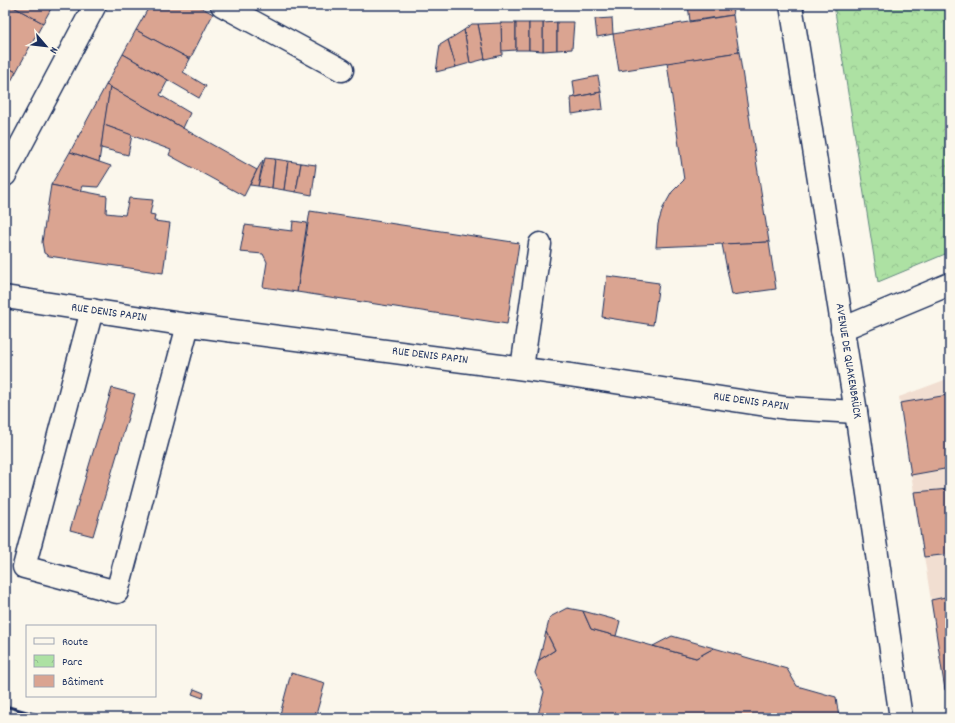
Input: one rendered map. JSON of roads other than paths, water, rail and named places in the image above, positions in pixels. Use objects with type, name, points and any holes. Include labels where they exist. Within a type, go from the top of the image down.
[{"type":"street","points":[[5,175],[95,5]]},
{"type":"street","points":[[222,5],[342,70]]},
{"type":"street","name":"AVENUE DE QUAKENBRÜCK","points":[[791,5],[856,412],[901,718]]},
{"type":"street","points":[[522,368],[540,244]]},
{"type":"street","points":[[842,328],[950,284]]},
{"type":"street","name":"RUE DENIS PAPIN","points":[[5,298],[188,324],[522,368],[786,408],[856,412]]},
{"type":"street","points":[[92,310],[24,567],[117,592],[188,324]]},
{"type":"railway","points":[[5,706],[49,718]]}]
